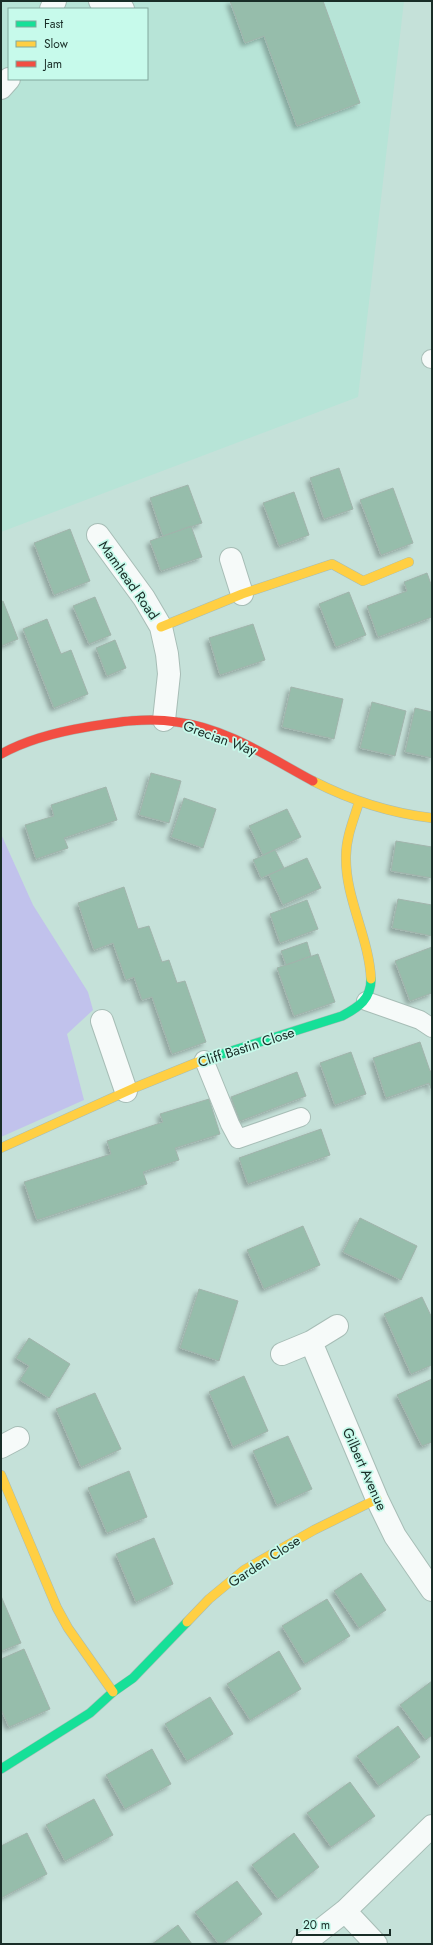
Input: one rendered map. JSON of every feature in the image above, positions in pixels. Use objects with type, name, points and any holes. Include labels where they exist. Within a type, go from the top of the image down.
[{"type":"street","points":[[100,1],[120,8]]},
{"type":"street","points":[[1,88],[8,80]]},
{"type":"street","name":"Mamhead Road","points":[[98,535],[144,598],[161,627],[167,654],[169,674],[164,720]]},
{"type":"street","points":[[231,559],[242,594]]},
{"type":"street","points":[[161,627],[242,594],[332,564],[363,581],[409,562]]},
{"type":"street","name":"Grecian Way","points":[[1,754],[18,743],[32,738],[117,721],[164,720],[192,724],[271,757],[304,776],[359,802],[419,817],[432,818]]},
{"type":"street","points":[[359,802],[346,854],[350,890],[371,968],[370,992],[366,1001]]},
{"type":"street","name":"Cliff Bastin Close","points":[[1,1148],[126,1091],[226,1051],[328,1021],[352,1012],[366,1001]]},
{"type":"street","points":[[102,1021],[126,1091]]},
{"type":"street","points":[[282,1354],[311,1342],[338,1326]]},
{"type":"street","name":"Gilbert Avenue","points":[[311,1342],[377,1499],[395,1536],[432,1590]]},
{"type":"street","points":[[1,1475],[57,1608],[68,1628],[113,1692]]},
{"type":"street","name":"Garden Close","points":[[1,1768],[90,1713],[113,1692],[133,1678],[209,1599],[244,1570],[314,1530],[377,1499]]},
{"type":"street","points":[[303,1944],[345,1911],[432,1826]]},
{"type":"street","points":[[345,1911],[376,1944]]},
{"type":"lane","points":[[366,1001],[420,1020],[432,1028]]},
{"type":"lane","points":[[204,1060],[230,1124],[238,1138],[301,1117]]},
{"type":"shaded area","points":[[1,1],[404,1],[358,397],[1,532]]},
{"type":"shaded area","points":[[1,834],[33,905],[88,992],[93,1010],[67,1034],[84,1100],[1,1137]]},
{"type":"building","points":[[230,1],[323,1],[360,103],[297,126],[264,36],[245,43]]},
{"type":"building","points":[[339,468],[353,509],[324,519],[310,478]]},
{"type":"building","points":[[188,485],[202,523],[163,536],[150,498]]},
{"type":"building","points":[[393,488],[413,543],[381,555],[360,500]]},
{"type":"building","points":[[294,492],[309,535],[279,546],[263,503]]},
{"type":"building","points":[[191,526],[202,557],[161,571],[150,541]]},
{"type":"building","points":[[70,529],[90,581],[54,595],[34,543]]},
{"type":"building","points":[[427,573],[432,587],[432,617],[378,637],[367,606],[407,591],[404,582]]},
{"type":"building","points":[[349,592],[366,635],[336,647],[319,604]]},
{"type":"building","points":[[95,597],[111,635],[89,644],[73,606]]},
{"type":"building","points":[[3,601],[18,639],[1,646],[1,602]]},
{"type":"building","points":[[47,619],[61,654],[71,650],[88,694],[54,708],[23,629]]},
{"type":"building","points":[[253,624],[265,660],[220,675],[209,638]]},
{"type":"building","points":[[115,640],[126,668],[107,676],[96,648]]},
{"type":"building","points":[[291,687],[343,699],[334,739],[282,727]]},
{"type":"building","points":[[372,702],[406,711],[395,756],[360,748]]},
{"type":"building","points":[[415,708],[432,712],[432,758],[405,752]]},
{"type":"building","points":[[151,773],[181,781],[169,823],[139,815]]},
{"type":"building","points":[[106,787],[117,820],[64,838],[68,848],[36,859],[25,825],[54,816],[51,805]]},
{"type":"building","points":[[184,798],[216,809],[203,848],[171,837]]},
{"type":"building","points":[[287,809],[301,837],[263,855],[249,826]]},
{"type":"building","points":[[396,841],[432,847],[432,878],[391,871]]},
{"type":"building","points":[[275,850],[284,868],[261,878],[253,860]]},
{"type":"building","points":[[307,858],[321,888],[283,905],[269,875]]},
{"type":"building","points":[[124,887],[138,929],[149,926],[162,962],[169,960],[177,983],[185,981],[206,1042],[172,1054],[152,997],[142,1000],[134,977],[126,980],[113,943],[94,950],[78,903]]},
{"type":"building","points":[[398,899],[432,905],[432,936],[392,928]]},
{"type":"building","points":[[307,900],[318,929],[280,943],[270,914]]},
{"type":"building","points":[[307,942],[311,956],[286,965],[281,951]]},
{"type":"building","points":[[432,947],[432,993],[410,1001],[395,961]]},
{"type":"building","points":[[318,954],[335,1002],[294,1016],[277,968]]},
{"type":"building","points":[[420,1042],[430,1071],[432,1071],[432,1091],[429,1083],[386,1098],[373,1058]]},
{"type":"building","points":[[351,1052],[366,1094],[335,1105],[320,1063]]},
{"type":"building","points":[[297,1072],[306,1096],[240,1121],[231,1097]]},
{"type":"building","points":[[209,1099],[220,1134],[175,1148],[179,1160],[143,1172],[147,1184],[37,1220],[24,1182],[111,1154],[107,1141],[163,1122],[160,1114]]},
{"type":"building","points":[[321,1129],[330,1155],[248,1184],[239,1158]]},
{"type":"building","points":[[360,1218],[417,1246],[401,1280],[343,1252]]},
{"type":"building","points":[[303,1226],[320,1265],[264,1289],[247,1250]]},
{"type":"building","points":[[199,1289],[238,1301],[219,1361],[180,1348]]},
{"type":"building","points":[[422,1297],[432,1318],[432,1365],[411,1374],[384,1314]]},
{"type":"building","points":[[29,1338],[70,1364],[49,1398],[20,1380],[29,1366],[16,1358]]},
{"type":"building","points":[[244,1376],[268,1431],[233,1447],[209,1392]]},
{"type":"building","points":[[432,1379],[432,1442],[422,1446],[397,1395]]},
{"type":"building","points":[[95,1393],[121,1449],[81,1467],[56,1409]]},
{"type":"building","points":[[288,1436],[312,1489],[277,1505],[253,1451]]},
{"type":"building","points":[[129,1471],[147,1517],[107,1533],[88,1488]]},
{"type":"building","points":[[154,1538],[173,1584],[136,1602],[116,1554]]},
{"type":"building","points":[[361,1573],[386,1610],[359,1628],[334,1591]]},
{"type":"building","points":[[1,1596],[21,1643],[1,1651]]},
{"type":"building","points":[[327,1599],[350,1636],[305,1664],[282,1626]]},
{"type":"building","points":[[24,1649],[50,1709],[9,1727],[1,1709],[1,1659]]},
{"type":"building","points":[[279,1651],[301,1689],[250,1720],[227,1684]]},
{"type":"building","points":[[432,1681],[432,1735],[426,1740],[400,1705]]},
{"type":"building","points":[[210,1697],[233,1734],[187,1761],[165,1724]]},
{"type":"building","points":[[398,1726],[420,1757],[379,1786],[357,1756]]},
{"type":"building","points":[[152,1749],[171,1784],[125,1809],[106,1775]]},
{"type":"building","points":[[350,1782],[375,1816],[331,1847],[307,1813]]},
{"type":"building","points":[[94,1799],[113,1835],[65,1861],[46,1825]]},
{"type":"building","points":[[27,1833],[47,1874],[1,1898],[1,1846]]},
{"type":"building","points":[[294,1833],[319,1867],[278,1899],[252,1865]]},
{"type":"building","points":[[237,1881],[262,1914],[222,1944],[219,1944],[195,1912]]},
{"type":"building","points":[[178,1925],[192,1944],[152,1944]]},
{"type":"traffic: fast","points":[[203,1060],[342,1016],[363,1002],[369,992],[371,979]]},
{"type":"traffic: fast","points":[[1,1769],[90,1713],[113,1692],[133,1678],[187,1622]]},
{"type":"traffic: slow","points":[[161,627],[242,594],[332,564],[363,581],[409,562]]},
{"type":"traffic: slow","points":[[313,781],[341,794],[371,805],[401,813],[432,818]]},
{"type":"traffic: slow","points":[[359,802],[347,842],[347,872],[349,887],[366,948],[371,979]]},
{"type":"traffic: slow","points":[[1,1148],[134,1088],[203,1060]]},
{"type":"traffic: slow","points":[[1,1475],[57,1608],[68,1628],[113,1692]]},
{"type":"traffic: slow","points":[[187,1622],[209,1599],[244,1570],[314,1530],[377,1499]]},
{"type":"traffic: jam","points":[[1,754],[32,740],[65,731],[121,722],[143,720],[166,721],[195,725],[230,737],[313,781]]}]
